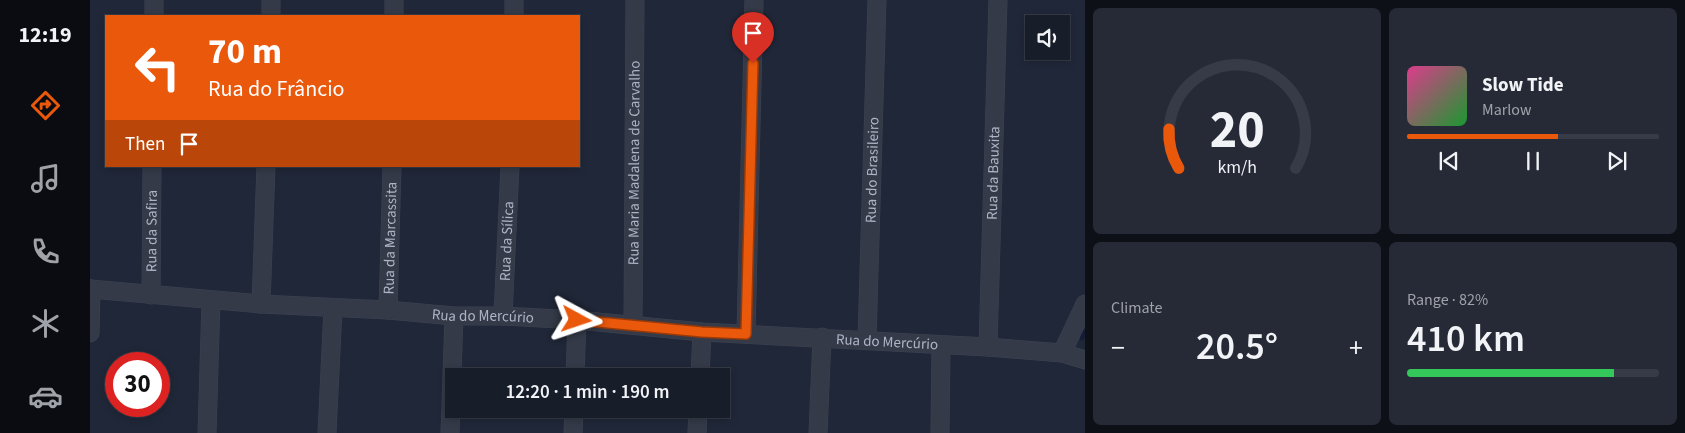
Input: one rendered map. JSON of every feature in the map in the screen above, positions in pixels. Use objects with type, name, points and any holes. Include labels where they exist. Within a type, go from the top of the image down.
[{"type":"street","points":[[154,0],[154,15]]},
{"type":"street","points":[[271,0],[271,15]]},
{"type":"street","points":[[394,0],[394,15]]},
{"type":"street","points":[[514,0],[514,15]]},
{"type":"street","name":"Rua Maria Madalena de Carvalho","points":[[633,325],[635,0]]},
{"type":"street","points":[[746,334],[754,0]]},
{"type":"street","name":"Rua do Brasileiro","points":[[867,340],[877,0]]},
{"type":"street","name":"Rua da Bauxita","points":[[988,347],[998,0]]},
{"type":"street","name":"Rua da Safira","points":[[151,295],[152,167]]},
{"type":"street","points":[[261,304],[266,167]]},
{"type":"street","name":"Rua da Marcassita","points":[[388,310],[392,167]]},
{"type":"street","name":"Rua da Sílica","points":[[503,316],[510,167]]},
{"type":"street","points":[[90,333],[91,289]]},
{"type":"street","name":"Rua do Mercúrio","points":[[91,289],[211,301],[388,310],[454,316],[503,316],[577,320],[702,332],[822,337],[1062,352],[1085,360]]},
{"type":"street","points":[[207,433],[211,301]]},
{"type":"street","points":[[1062,352],[1085,304]]},
{"type":"street","points":[[327,433],[333,308]]},
{"type":"street","points":[[450,433],[454,316]]},
{"type":"street","points":[[575,368],[577,320]]},
{"type":"street","points":[[700,368],[702,332]]},
{"type":"street","points":[[818,433],[822,337]]},
{"type":"street","points":[[940,433],[941,345]]},
{"type":"street","points":[[573,433],[574,418]]},
{"type":"street","points":[[697,433],[698,418]]},
{"type":"waterway","points":[[1082,338],[1085,332]]},
{"type":"route","points":[[577,320],[702,332],[746,334],[753,63]]}]
